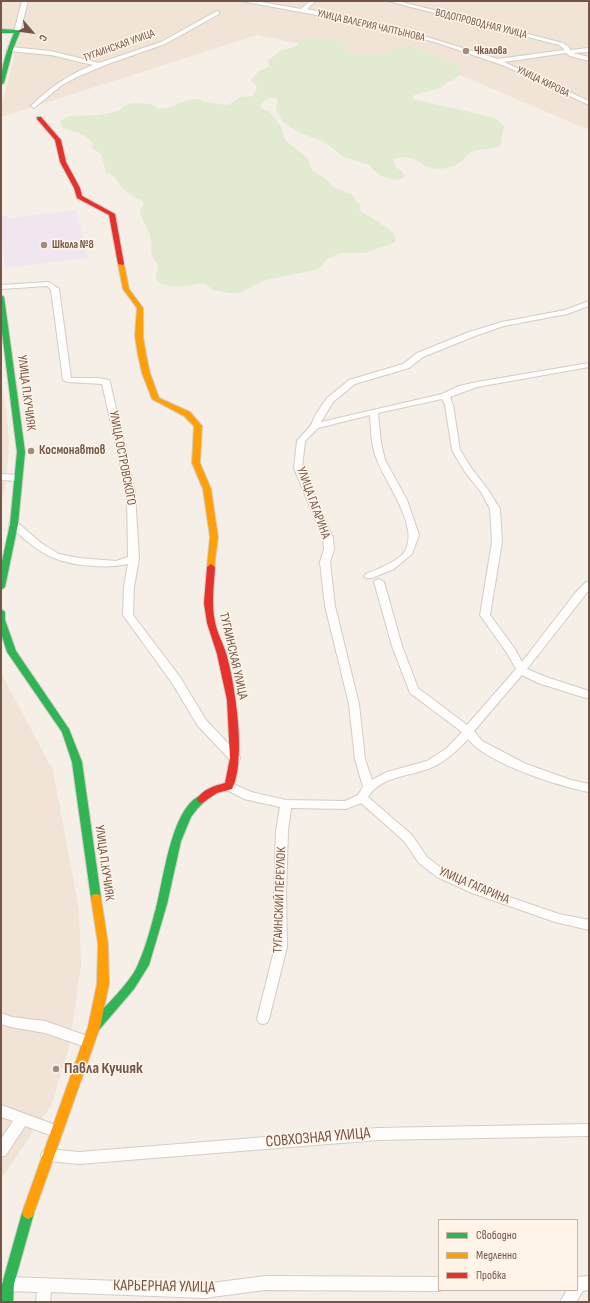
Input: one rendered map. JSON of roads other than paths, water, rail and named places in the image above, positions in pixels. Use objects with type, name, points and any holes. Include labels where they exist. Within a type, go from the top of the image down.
[{"type":"street","points":[[1,83],[25,1]]},
{"type":"street","name":"УЛИЦА ВАЛЕРИЯ ЧАПТЫНОВА","points":[[244,1],[339,17],[394,29],[453,46],[497,61]]},
{"type":"street","points":[[302,11],[314,1]]},
{"type":"street","name":"ВОДОПРОВОДНАЯ УЛИЦА","points":[[391,1],[562,44],[572,55],[589,59]]},
{"type":"street","name":"ТУГАИНСКАЯ УЛИЦА","points":[[34,106],[52,89],[73,75],[157,46],[217,13]]},
{"type":"street","points":[[1,31],[17,32]]},
{"type":"street","points":[[10,49],[51,53],[100,65]]},
{"type":"street","points":[[497,61],[567,51],[589,50]]},
{"type":"street","name":"УЛИЦА КИРОВА","points":[[497,61],[589,103]]},
{"type":"street","name":"ТУГАИНСКАЯ УЛИЦА","points":[[39,118],[58,140],[63,162],[77,188],[79,197],[90,204],[103,208],[112,214],[126,289],[131,298],[138,304],[140,309],[139,327],[142,360],[156,399],[187,414],[198,426],[196,463],[206,490],[214,537],[208,603],[211,623],[222,654],[232,700],[232,726],[235,758],[229,786]]},
{"type":"street","name":"УЛИЦА ОСТРОВСКОГО","points":[[1,287],[49,284],[55,289],[67,380],[98,380],[106,382],[131,493],[134,559],[129,587],[128,615],[176,680],[202,723],[235,758]]},
{"type":"street","name":"УЛИЦА П.КУЧИЯК","points":[[1,297],[21,452],[14,524],[1,588]]},
{"type":"street","points":[[316,426],[320,414],[330,400],[352,382],[406,366],[420,355],[472,334],[502,324],[567,312],[589,304]]},
{"type":"street","name":"УЛИЦА ГАГАРИНА","points":[[369,787],[360,759],[354,704],[330,606],[325,562],[329,549],[328,538],[298,468],[301,440],[309,430],[316,426],[445,396],[461,387],[477,383],[497,382],[589,365]]},
{"type":"street","points":[[445,396],[449,405],[456,450],[468,470],[485,491],[495,508],[497,542],[485,615],[511,651],[521,670],[542,680],[589,695]]},
{"type":"street","points":[[370,576],[390,567],[409,552],[414,535],[402,500],[381,460],[377,443],[374,412]]},
{"type":"street","points":[[1,477],[18,478]]},
{"type":"street","points":[[14,524],[38,545],[56,556],[80,561],[116,564],[134,559]]},
{"type":"street","points":[[379,582],[397,646],[414,690],[468,731],[478,744],[522,767],[570,784],[589,788]]},
{"type":"street","points":[[94,1027],[130,986],[144,964],[162,904],[176,841],[187,815],[194,805],[214,790],[229,786],[248,796],[286,804],[346,805],[362,798],[369,787],[391,775],[430,764],[451,751],[584,595],[589,584]]},
{"type":"street","name":"УЛИЦА П.КУЧИЯК","points":[[1,612],[1,620],[12,652],[66,731],[77,762],[103,944],[103,984],[94,1027],[25,1222],[8,1284],[6,1302]]},
{"type":"street","name":"УЛИЦА ГАГАРИНА","points":[[362,798],[408,838],[423,860],[441,874],[476,890],[559,919],[589,925]]},
{"type":"street","name":"ТУГАИНСКИЙ ПЕРЕУЛОК","points":[[263,1019],[281,947],[280,888],[282,831],[286,804]]},
{"type":"street","points":[[1,1018],[11,1022],[45,1027],[89,1042]]},
{"type":"street","points":[[1,1111],[56,1131]]},
{"type":"street","points":[[1,1151],[23,1118]]},
{"type":"street","name":"СОВХОЗНАЯ УЛИЦА","points":[[48,1155],[79,1158],[378,1134],[589,1130]]},
{"type":"street","name":"КАРЬЕРНАЯ УЛИЦА","points":[[8,1284],[204,1291],[265,1283],[438,1284]]},
{"type":"street","points":[[43,1302],[45,1285]]},
{"type":"street","points":[[567,1302],[576,1291]]},
{"type":"place","name":"Чкалова","points":[[466,51]]},
{"type":"place","name":"Школа №8","points":[[44,245]]},
{"type":"place","name":"Космонавтов","points":[[31,451]]},
{"type":"place","name":"Павла Кучияк","points":[[56,1069]]}]
